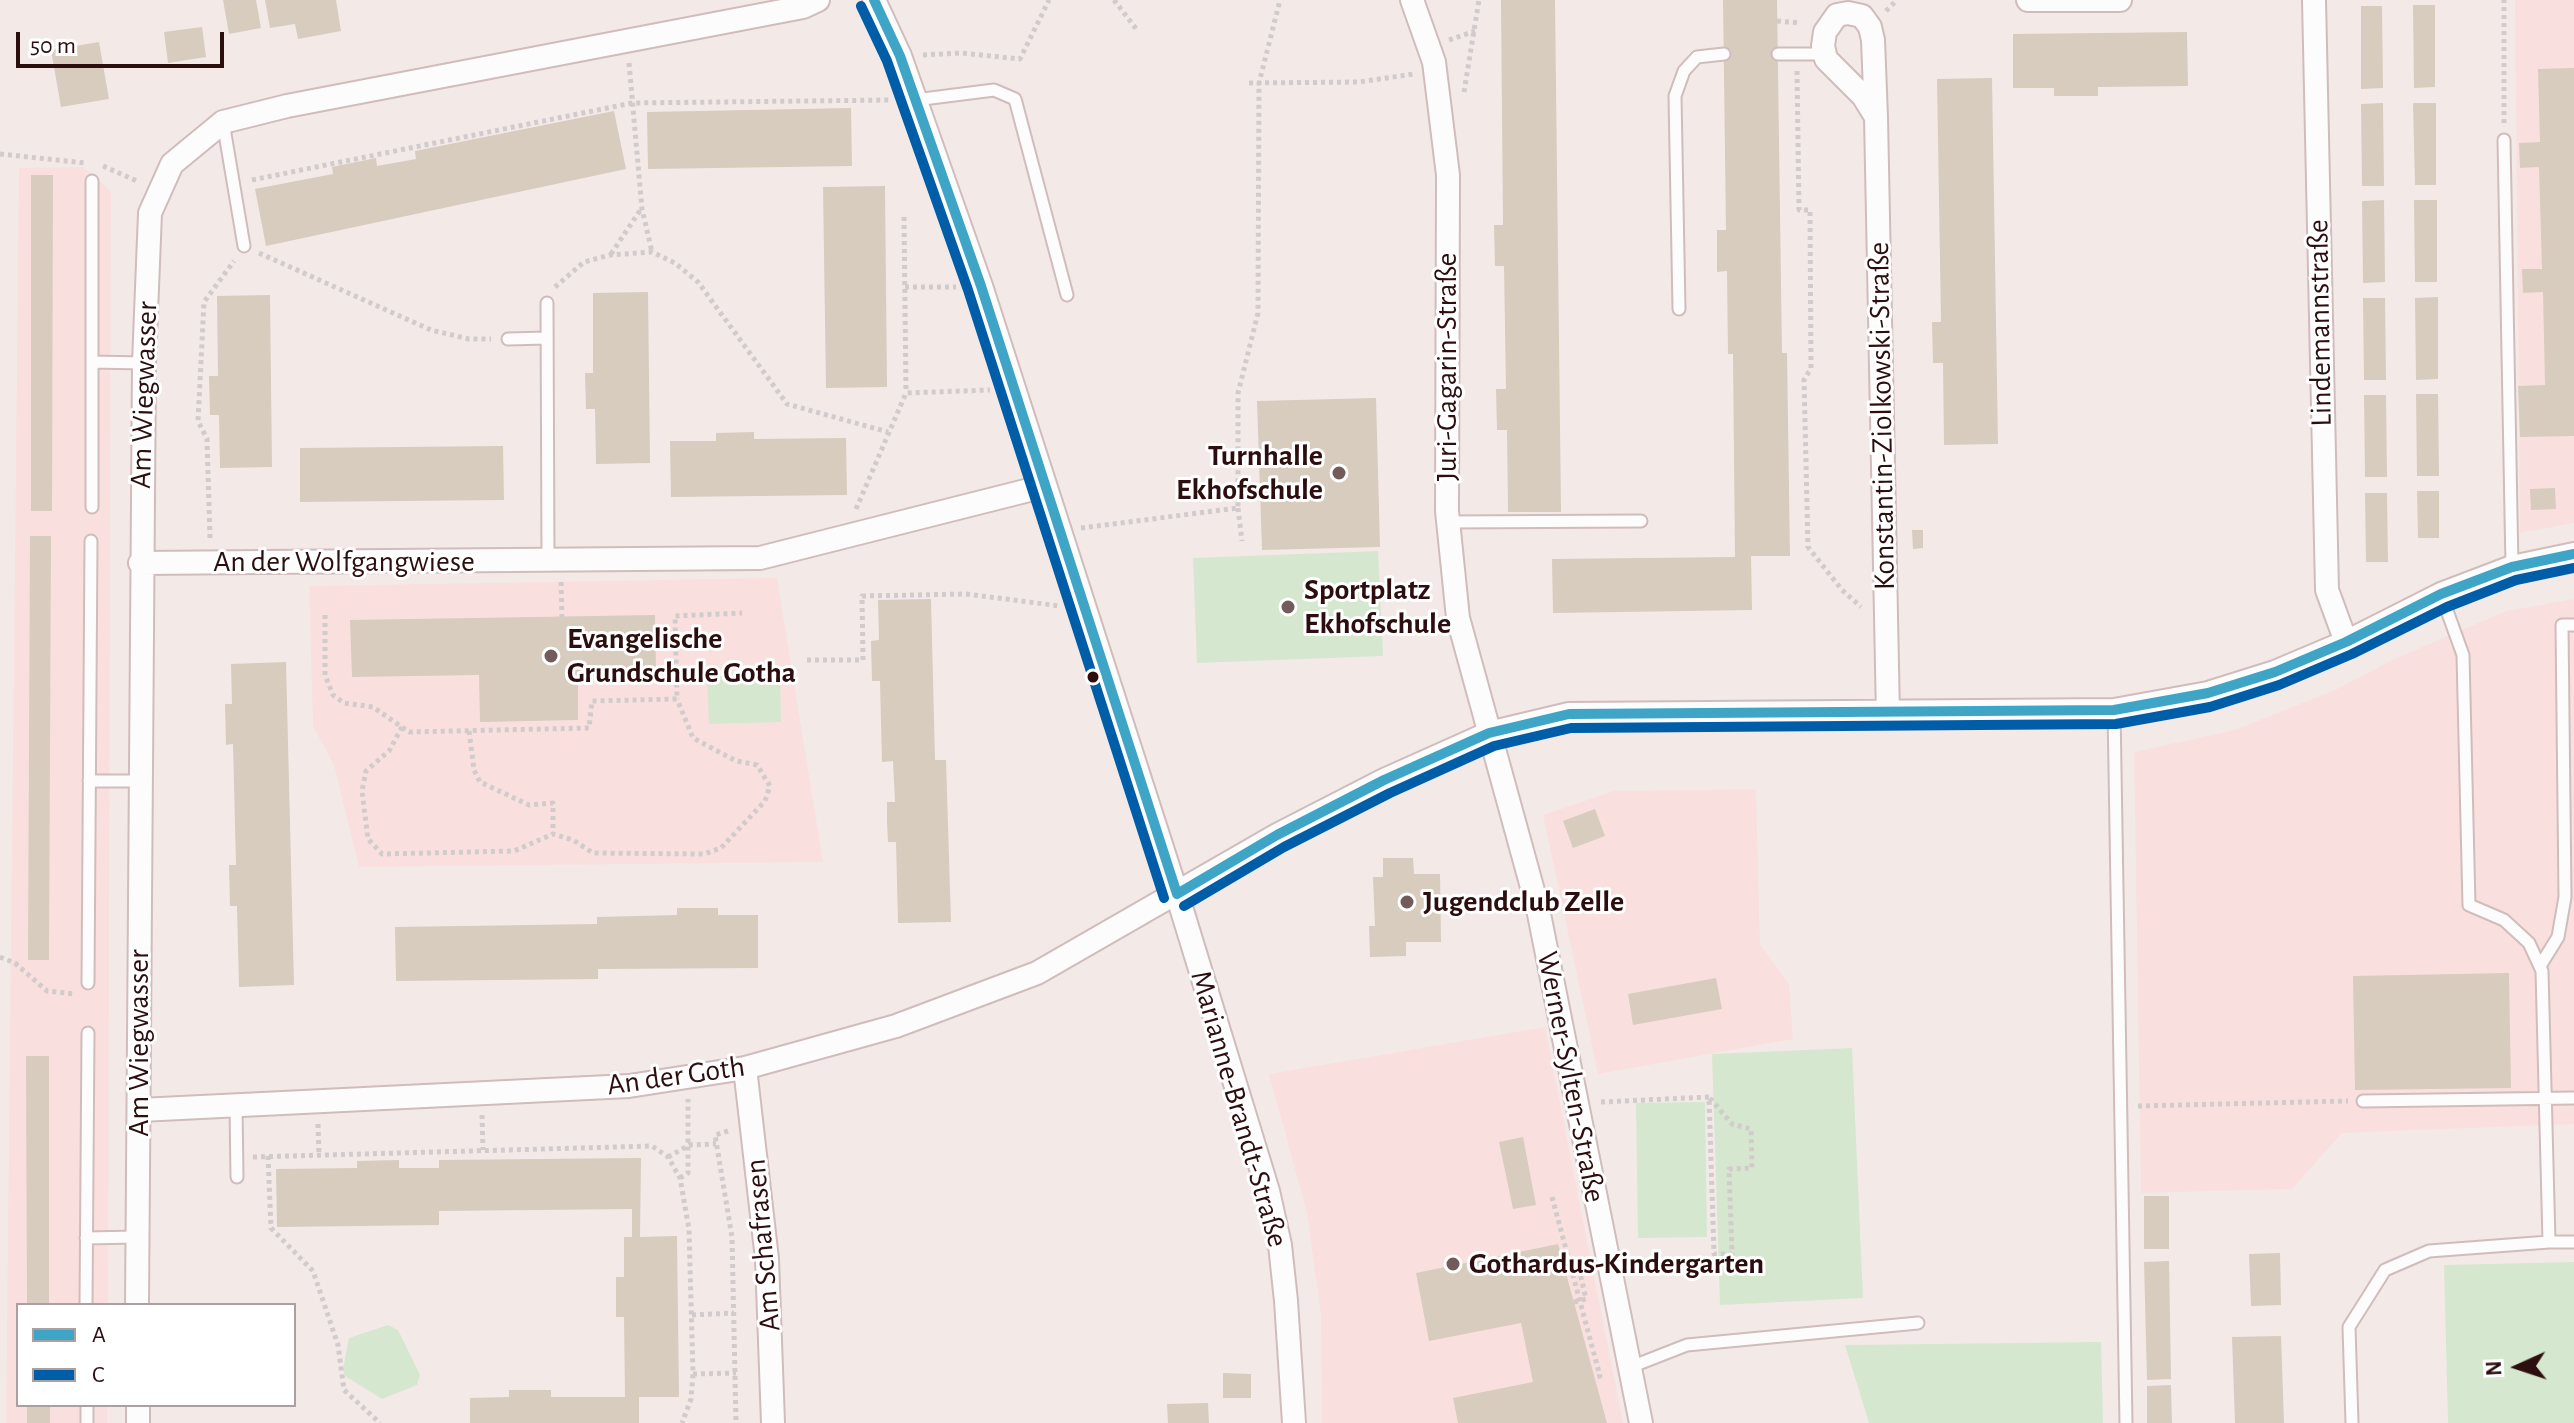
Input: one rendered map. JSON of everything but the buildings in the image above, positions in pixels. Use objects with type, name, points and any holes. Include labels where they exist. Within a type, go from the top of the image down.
[{"type":"street","name":"Am Wiegwasser","points":[[137,1303],[140,563],[144,363],[150,213],[172,164],[223,122],[287,106],[803,7],[818,0]]},
{"type":"street","name":"Marianne-Brandt-Straße","points":[[874,0],[900,56],[981,286],[1177,894],[1274,1218],[1286,1301],[1294,1423]]},
{"type":"street","name":"Juri-Gagarin-Straße","points":[[1412,0],[1435,70],[1448,175],[1448,522],[1458,618],[1489,733]]},
{"type":"street","points":[[2028,0],[2120,0]]},
{"type":"street","name":"Lindemannstraße","points":[[2314,0],[2327,590],[2346,642]]},
{"type":"street","name":"Konstantin-Ziolkowski-Straße","points":[[1814,54],[1823,46],[1829,22],[1837,15],[1848,13],[1862,16],[1870,27],[1876,117],[1888,715]]},
{"type":"street","points":[[1814,54],[1863,96],[1876,117]]},
{"type":"street","name":"An der Wolfgangwiese","points":[[140,563],[760,558],[843,540],[1045,486]]},
{"type":"street","name":"An der Goth","points":[[140,1110],[629,1086],[745,1068],[896,1026],[1037,973],[1277,835],[1384,780],[1489,733],[1569,714],[1888,715],[2114,710],[2208,693],[2275,672],[2346,642],[2441,594],[2512,567],[2574,554]]},
{"type":"street","name":"Werner-Sylten-Straße","points":[[1489,733],[1538,909],[1641,1423]]},
{"type":"street","name":"Am Schafrasen","points":[[745,1068],[767,1259],[773,1423]]},
{"type":"lane","points":[[1679,309],[1675,96],[1684,71],[1697,57],[1724,54]]},
{"type":"lane","points":[[1778,54],[1814,54]]},
{"type":"lane","points":[[915,100],[994,90],[1015,99],[1067,295]]},
{"type":"lane","points":[[223,122],[244,246]]},
{"type":"lane","points":[[2504,140],[2512,567]]},
{"type":"lane","points":[[92,181],[92,507]]},
{"type":"lane","points":[[547,303],[554,561]]},
{"type":"lane","points":[[508,339],[547,338]]},
{"type":"lane","points":[[92,362],[144,363]]},
{"type":"lane","points":[[1448,522],[1641,521]]},
{"type":"lane","points":[[88,983],[91,541]]},
{"type":"lane","points":[[2441,594],[2463,655],[2469,905],[2504,920],[2529,943],[2540,966],[2549,1242]]},
{"type":"lane","points":[[2540,966],[2558,937],[2565,897],[2562,625],[2574,625]]},
{"type":"lane","points":[[2114,710],[2126,1423]]},
{"type":"lane","points":[[89,781],[140,781]]},
{"type":"lane","points":[[86,1303],[88,1033]]},
{"type":"lane","points":[[2363,1101],[2574,1098]]},
{"type":"lane","points":[[236,1106],[237,1177]]},
{"type":"lane","points":[[86,1238],[137,1237]]},
{"type":"lane","points":[[2352,1423],[2349,1327],[2385,1270],[2429,1251],[2574,1242]]},
{"type":"lane","points":[[1628,1368],[1687,1345],[1918,1323]]},
{"type":"path","points":[[900,56],[961,53],[1020,59],[1049,0]]},
{"type":"path","points":[[1114,0],[1137,30]]},
{"type":"path","points":[[1242,541],[1238,508],[1238,393],[1258,313],[1259,83],[1280,0]]},
{"type":"path","points":[[2504,0],[2504,140]]},
{"type":"path","points":[[1777,21],[1801,21],[1814,54],[1797,70],[1799,210],[1810,210],[1811,368],[1804,380],[1808,547],[1842,590],[1886,628]]},
{"type":"path","points":[[628,41],[642,209],[652,252]]},
{"type":"path","points":[[1249,83],[1359,82],[1435,70]]},
{"type":"path","points":[[234,184],[632,103],[915,100]]},
{"type":"path","points":[[610,255],[642,209]]},
{"type":"path","points":[[843,540],[906,393],[904,217]]},
{"type":"path","points":[[211,563],[207,439],[198,421],[204,302],[244,246],[431,330],[469,339],[508,339]]},
{"type":"path","points":[[547,303],[558,282],[584,262],[610,255],[652,252],[675,263],[698,282],[787,404],[888,432]]},
{"type":"path","points":[[905,287],[981,286]]},
{"type":"path","points":[[906,393],[1013,390]]},
{"type":"path","points":[[1060,530],[1238,508]]},
{"type":"path","points":[[554,561],[562,617]]},
{"type":"path","points":[[807,660],[863,660],[862,596],[966,594],[1085,609]]},
{"type":"path","points":[[402,727],[389,751],[366,771],[362,791],[368,839],[382,854],[514,851],[553,834],[573,840],[593,853],[704,854],[721,848],[765,801],[770,786],[757,765],[736,761],[693,738],[677,699],[675,616],[742,613]]},
{"type":"path","points":[[325,615],[325,675],[333,695],[344,703],[373,707],[409,732],[589,728],[592,701],[677,699]]},
{"type":"path","points":[[469,731],[474,770],[480,782],[529,805],[553,803],[553,834]]},
{"type":"path","points":[[680,1178],[688,1173],[688,1077]]},
{"type":"path","points":[[482,1094],[483,1150]]},
{"type":"path","points":[[1576,1105],[1709,1097]]},
{"type":"path","points":[[1709,1097],[1732,1124],[1751,1129],[1752,1168],[1729,1169],[1732,1254],[1714,1254],[1709,1097]]},
{"type":"path","points":[[2121,1107],[2363,1101]]},
{"type":"path","points":[[736,1423],[732,1237],[715,1135],[751,1123]]},
{"type":"path","points":[[668,1157],[689,1145],[716,1144]]},
{"type":"path","points":[[236,1157],[652,1146],[668,1157],[680,1178],[689,1229],[693,1374],[691,1399],[682,1423]]},
{"type":"path","points":[[268,1156],[271,1228],[313,1271],[338,1345],[344,1390],[380,1423]]},
{"type":"path","points":[[1552,1197],[1577,1302],[1600,1376],[1595,1378]]},
{"type":"path","points":[[1577,1302],[1586,1299],[1583,1284]]},
{"type":"path","points":[[692,1315],[734,1313]]},
{"type":"path","points":[[693,1374],[736,1373]]},
{"type":"shaded area","points":[[2515,0],[2574,0],[2574,523],[2520,533]]},
{"type":"shaded area","points":[[83,167],[111,191],[108,1303],[16,1303],[16,1407],[107,1407],[107,1423],[6,1423],[19,168]]},
{"type":"shaded area","name":"Evangelische Grundschule Gotha","points":[[777,578],[823,862],[359,867],[334,765],[313,726],[309,586]]},
{"type":"shaded area","points":[[2574,599],[2574,1124],[2342,1133],[2292,1189],[2141,1193],[2134,752],[2235,730],[2335,690],[2392,660],[2506,611]]},
{"type":"shaded area","points":[[1756,789],[1760,944],[1789,984],[1793,1039],[1598,1074],[1543,815],[1614,791]]},
{"type":"shaded area","name":"Gothardus-Kindergarten","points":[[1545,1027],[1623,1423],[1322,1423],[1321,1315],[1307,1213],[1269,1074]]},
{"type":"green space","name":"Sportplatz Ekhofschule","points":[[1378,551],[1383,656],[1197,663],[1193,558]]},
{"type":"green space","points":[[780,671],[781,722],[709,724],[707,673]]},
{"type":"green space","points":[[1852,1048],[1863,1298],[1720,1305],[1712,1054]]},
{"type":"green space","points":[[1705,1102],[1707,1237],[1638,1238],[1636,1103]]},
{"type":"green space","points":[[2574,1262],[2574,1423],[2448,1423],[2444,1265]]},
{"type":"green space","points":[[388,1325],[398,1330],[420,1375],[417,1385],[382,1399],[345,1376],[343,1369],[349,1338]]},
{"type":"green space","points":[[2101,1342],[2103,1423],[1869,1423],[1845,1345]]},
{"type":"transit line","name":"A","points":[[874,0],[900,56],[981,286],[1177,894]]},
{"type":"transit line","name":"C","points":[[861,6],[887,61],[968,290],[1164,898]]},
{"type":"transit line","name":"A","points":[[1177,894],[1277,835],[1384,780],[1489,733],[1569,714],[2114,710],[2208,693],[2275,672],[2346,642],[2441,594],[2512,567],[2574,554]]},
{"type":"transit line","name":"C","points":[[1184,906],[1284,847],[1390,793],[1494,746],[1571,728],[2116,724],[2210,707],[2279,685],[2352,654],[2447,607],[2516,580],[2574,568]]},
{"type":"place","name":"Turnhalle Ekhofschule","points":[[1339,473]]},
{"type":"place","name":"Sportplatz Ekhofschule","points":[[1288,607]]},
{"type":"place","name":"Evangelische Grundschule Gotha","points":[[551,656]]},
{"type":"place","name":"Jugendclub Zelle","points":[[1407,902]]},
{"type":"place","name":"Gothardus-Kindergarten","points":[[1453,1264]]}]
